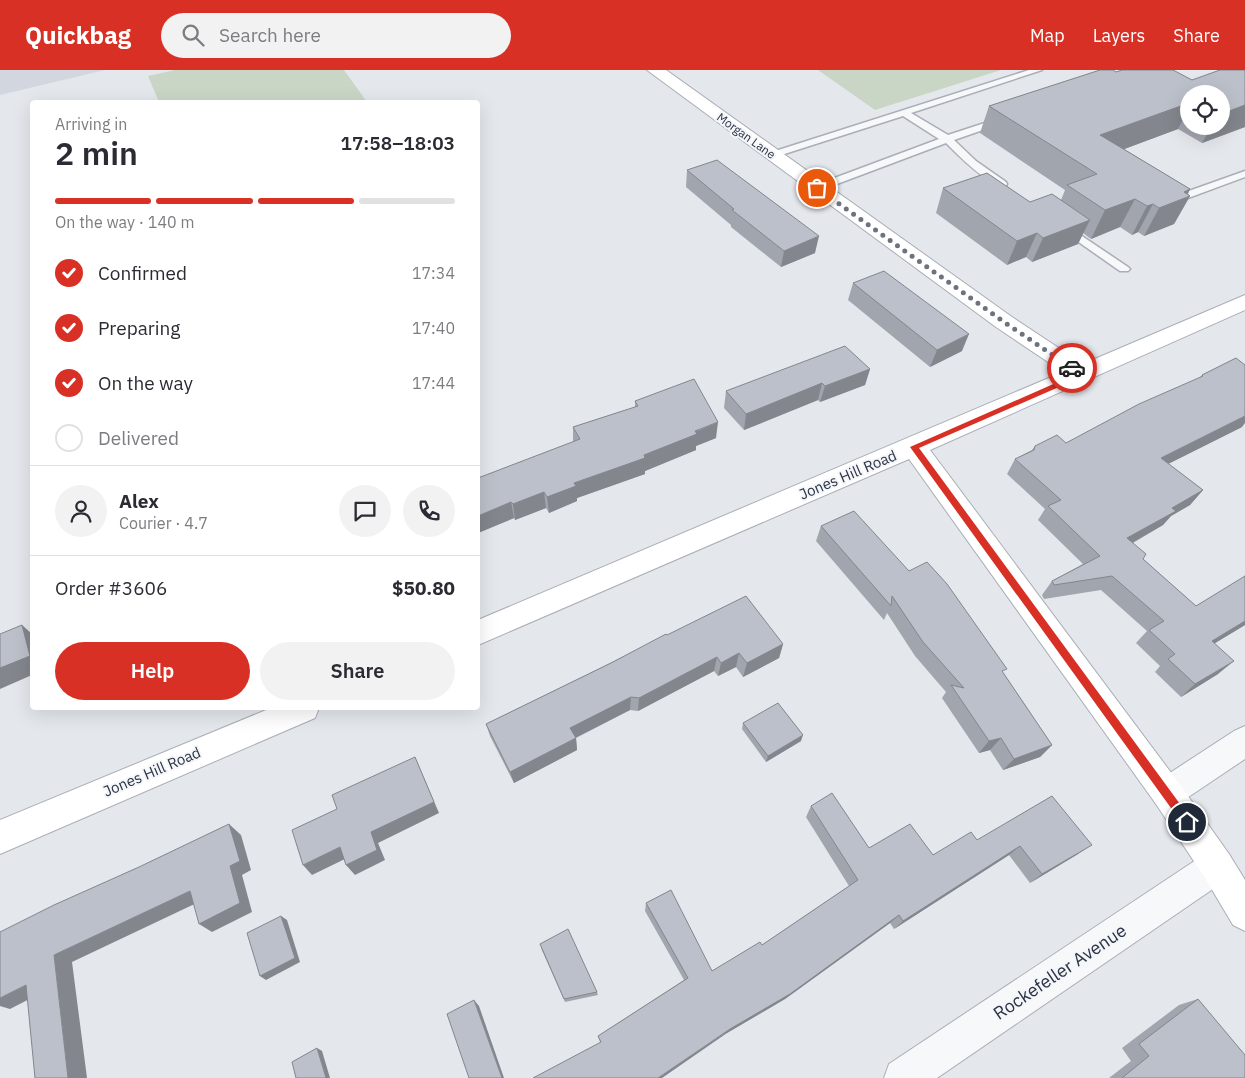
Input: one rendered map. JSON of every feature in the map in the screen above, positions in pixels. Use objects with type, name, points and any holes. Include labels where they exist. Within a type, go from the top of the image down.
[{"type":"street","name":"Morgan Lane","points":[[655,70],[1004,322],[1082,374]]},
{"type":"street","name":"Jones Hill Road","points":[[480,632],[914,447],[1245,302]]},
{"type":"street","points":[[914,447],[1167,793],[1217,866],[1245,913]]},
{"type":"street","name":"Jones Hill Road","points":[[0,838],[299,710]]},
{"type":"street","points":[[1167,793],[1245,741]]},
{"type":"street","name":"Rockefeller Avenue","points":[[903,1078],[1217,866]]},
{"type":"lane","points":[[772,155],[1038,70]]},
{"type":"lane","points":[[904,113],[947,139],[972,163],[1012,190]]},
{"type":"lane","points":[[817,188],[947,139],[1011,118]]},
{"type":"lane","points":[[1176,199],[1245,174]]},
{"type":"lane","points":[[1052,218],[1124,269]]},
{"type":"shaded area","points":[[0,70],[105,70],[0,95]]},
{"type":"green space","points":[[175,70],[344,70],[366,100],[158,100],[148,76]]},
{"type":"green space","points":[[818,70],[1001,70],[875,110]]},
{"type":"building","points":[[1100,70],[1113,70],[1116,72],[1122,70],[1173,70],[1192,80],[1220,70],[1245,70],[1245,105],[1230,111],[1230,85],[1180,85],[1180,106],[1100,135],[1190,189],[1184,192],[1190,196],[1159,208],[1153,204],[1147,206],[1135,199],[1105,210],[1067,185],[1097,174],[989,106]]},
{"type":"building","points":[[717,160],[819,236],[784,251],[732,210],[734,209],[687,170]]},
{"type":"building","points":[[987,173],[1030,202],[1052,194],[1090,220],[1043,238],[1037,233],[1017,241],[943,188]]},
{"type":"building","points":[[884,271],[969,334],[937,350],[853,283]]},
{"type":"building","points":[[845,346],[870,369],[825,386],[822,383],[746,414],[726,391]]},
{"type":"building","points":[[1236,358],[1245,365],[1245,416],[1161,458],[1203,490],[1172,508],[1176,511],[1127,538],[1146,554],[1143,559],[1196,606],[1245,576],[1245,621],[1212,641],[1234,661],[1195,684],[1168,659],[1175,654],[1149,630],[1164,621],[1112,576],[1054,585],[1052,581],[1100,556],[1048,506],[1061,500],[1015,459],[1034,450],[1035,446],[1057,435],[1066,443],[1139,404],[1203,376]]},
{"type":"building","points":[[694,379],[718,422],[695,431],[697,434],[644,455],[645,458],[574,483],[576,486],[547,497],[544,492],[513,504],[511,502],[480,515],[480,477],[580,439],[573,427],[638,406],[635,401]]},
{"type":"building","points":[[854,511],[909,571],[927,562],[947,584],[1007,669],[1002,671],[1052,745],[1014,759],[1001,738],[989,741],[951,685],[964,688],[923,642],[892,596],[891,606],[821,526]]},
{"type":"building","points":[[746,596],[783,644],[747,663],[739,653],[721,663],[717,657],[639,698],[631,697],[570,728],[576,738],[510,772],[486,724]]},
{"type":"building","points":[[22,625],[30,656],[0,668],[0,634]]},
{"type":"building","points":[[778,703],[803,735],[768,756],[743,723]]},
{"type":"building","points":[[415,757],[434,802],[371,832],[377,850],[346,865],[340,847],[303,865],[292,830],[337,809],[332,795]]},
{"type":"building","points":[[832,793],[869,848],[910,824],[933,855],[971,832],[977,840],[1052,796],[1092,845],[1042,874],[1020,846],[903,921],[899,915],[790,994],[730,1029],[658,1078],[533,1078],[601,1042],[598,1036],[688,978],[646,903],[671,890],[712,971],[760,942],[762,945],[858,880],[811,806]]},
{"type":"building","points":[[229,824],[240,861],[230,866],[240,903],[199,924],[190,891],[54,955],[68,1078],[35,1078],[26,985],[0,998],[0,932]]},
{"type":"building","points":[[281,916],[295,958],[260,976],[247,933]]},
{"type":"building","points":[[568,929],[597,992],[564,999],[540,944]]},
{"type":"building","points":[[1198,999],[1245,1055],[1245,1078],[1122,1078],[1149,1056],[1139,1044]]},
{"type":"building","points":[[474,1000],[502,1078],[469,1078],[447,1014]]},
{"type":"building","points":[[317,1048],[326,1078],[296,1078],[292,1062]]},
{"type":"way so far","points":[[817,188],[1004,322],[1072,368]]},
{"type":"route","points":[[1072,368],[1082,374],[914,447],[1187,822]]}]
